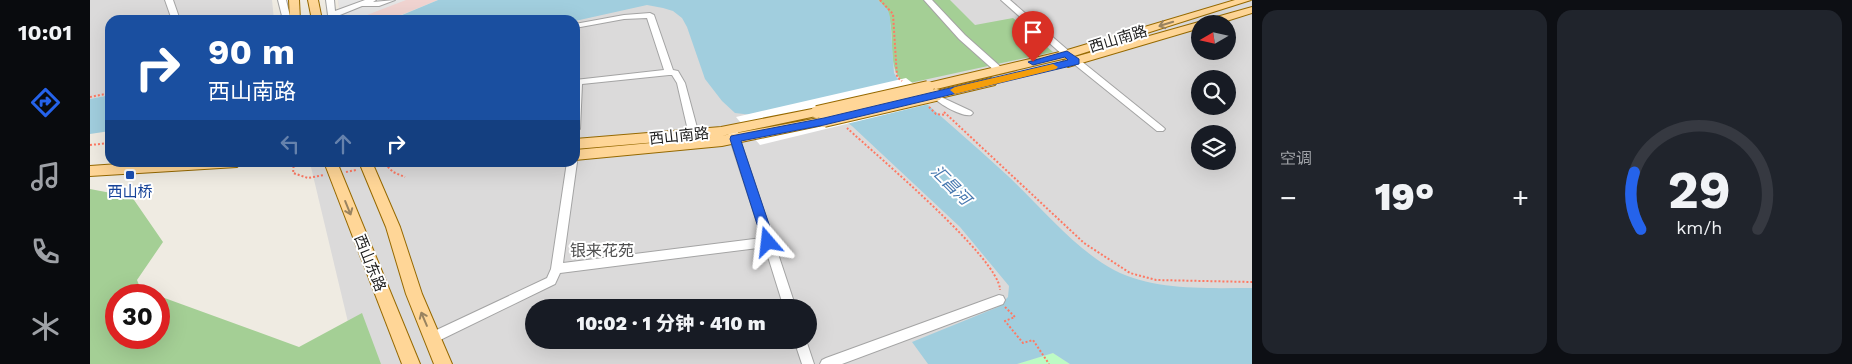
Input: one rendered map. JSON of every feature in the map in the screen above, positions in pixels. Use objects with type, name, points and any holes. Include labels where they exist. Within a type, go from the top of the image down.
[{"type":"main road","points":[[294,0],[296,15]]},
{"type":"main road","points":[[312,0],[316,15]]},
{"type":"main road","name":"西山南路","points":[[934,94],[999,70],[1071,58],[1246,0]]},
{"type":"main road","points":[[1235,15],[1252,10]]},
{"type":"main road","name":"西山南路","points":[[580,154],[734,134],[934,94],[1191,27]]},
{"type":"main road","name":"西山南路","points":[[580,144],[734,134]]},
{"type":"main road","points":[[90,163],[105,162]]},
{"type":"main road","points":[[90,171],[155,167]]},
{"type":"main road","name":"西山东路","points":[[332,167],[411,364]]},
{"type":"main road","name":"西山东路","points":[[367,167],[393,227],[414,294],[443,364]]},
{"type":"street","points":[[170,0],[174,15]]},
{"type":"street","points":[[282,0],[286,15]]},
{"type":"street","points":[[330,0],[330,15]]},
{"type":"street","points":[[335,15],[372,0]]},
{"type":"street","points":[[357,6],[379,4],[391,0]]},
{"type":"street","points":[[928,0],[962,37],[999,70]]},
{"type":"street","points":[[1005,0],[1071,58],[1160,129]]},
{"type":"street","points":[[580,25],[624,17],[650,15],[669,72]]},
{"type":"street","points":[[580,82],[669,72],[675,74],[681,83],[694,135]]},
{"type":"street","points":[[934,94],[968,113]]},
{"type":"street","points":[[734,134],[787,299]]},
{"type":"street","points":[[432,338],[551,281],[557,270],[571,167]]},
{"type":"street","points":[[557,270],[768,242]]},
{"type":"street","points":[[826,364],[999,300]]},
{"type":"street","points":[[803,349],[808,364]]},
{"type":"path","points":[[880,0],[892,14],[898,76],[904,83]]},
{"type":"path","points":[[90,97],[105,94]]},
{"type":"path","points":[[934,94],[946,115],[1084,243],[1130,273],[1156,280],[1252,282]]},
{"type":"path","points":[[923,102],[936,114],[946,115]]},
{"type":"path","points":[[845,126],[959,232],[989,265],[1000,285],[999,300],[1015,317],[1005,321],[1023,343],[1033,340],[1049,364]]},
{"type":"path","points":[[90,145],[105,144]]},
{"type":"path","points":[[293,173],[294,167]]},
{"type":"path","points":[[390,167],[393,172],[405,177]]},
{"type":"shaded area","points":[[90,0],[272,0],[274,15],[105,15],[105,96],[90,99]]},
{"type":"shaded area","points":[[338,0],[438,0],[401,15],[340,15]]},
{"type":"shaded area","points":[[338,0],[406,0],[367,15],[340,15]]},
{"type":"shaded area","points":[[514,0],[1252,0],[1252,364],[358,364],[311,167],[580,167],[580,15],[480,15]]},
{"type":"green space","points":[[878,0],[950,0],[975,25],[1013,18],[1053,52],[905,84],[898,75],[894,65],[890,20],[886,9]]},
{"type":"green space","points":[[90,189],[132,197],[163,242],[137,280],[139,284],[105,284],[105,349],[170,349],[170,300],[299,347],[362,313],[381,364],[90,364]]},
{"type":"green space","points":[[1053,353],[1070,364],[1017,364]]},
{"type":"water","name":"汇昌河","points":[[438,0],[878,0],[888,10],[890,17],[894,73],[897,78],[1008,176],[1086,251],[1114,270],[1147,282],[1182,287],[1252,288],[1252,364],[1070,364],[1053,353],[1017,364],[928,364],[912,342],[998,307],[1008,297],[1009,286],[960,227],[852,126],[835,114],[752,115],[735,113],[722,101],[705,79],[687,27],[682,18],[673,11],[663,8],[647,5],[580,20],[580,15],[402,15]]},
{"type":"water","points":[[105,96],[105,132],[90,134],[90,99]]},
{"type":"pier","points":[[906,78],[937,102],[760,145],[736,117]]},
{"type":"slow traffic","points":[[955,90],[1053,67]]},
{"type":"place","name":"西山桥","points":[[130,175]]},
{"type":"district","name":"银来花苑","points":[[602,250]]},
{"type":"route","points":[[768,242],[735,139],[824,121],[1076,61],[1067,54],[1033,62]]}]
